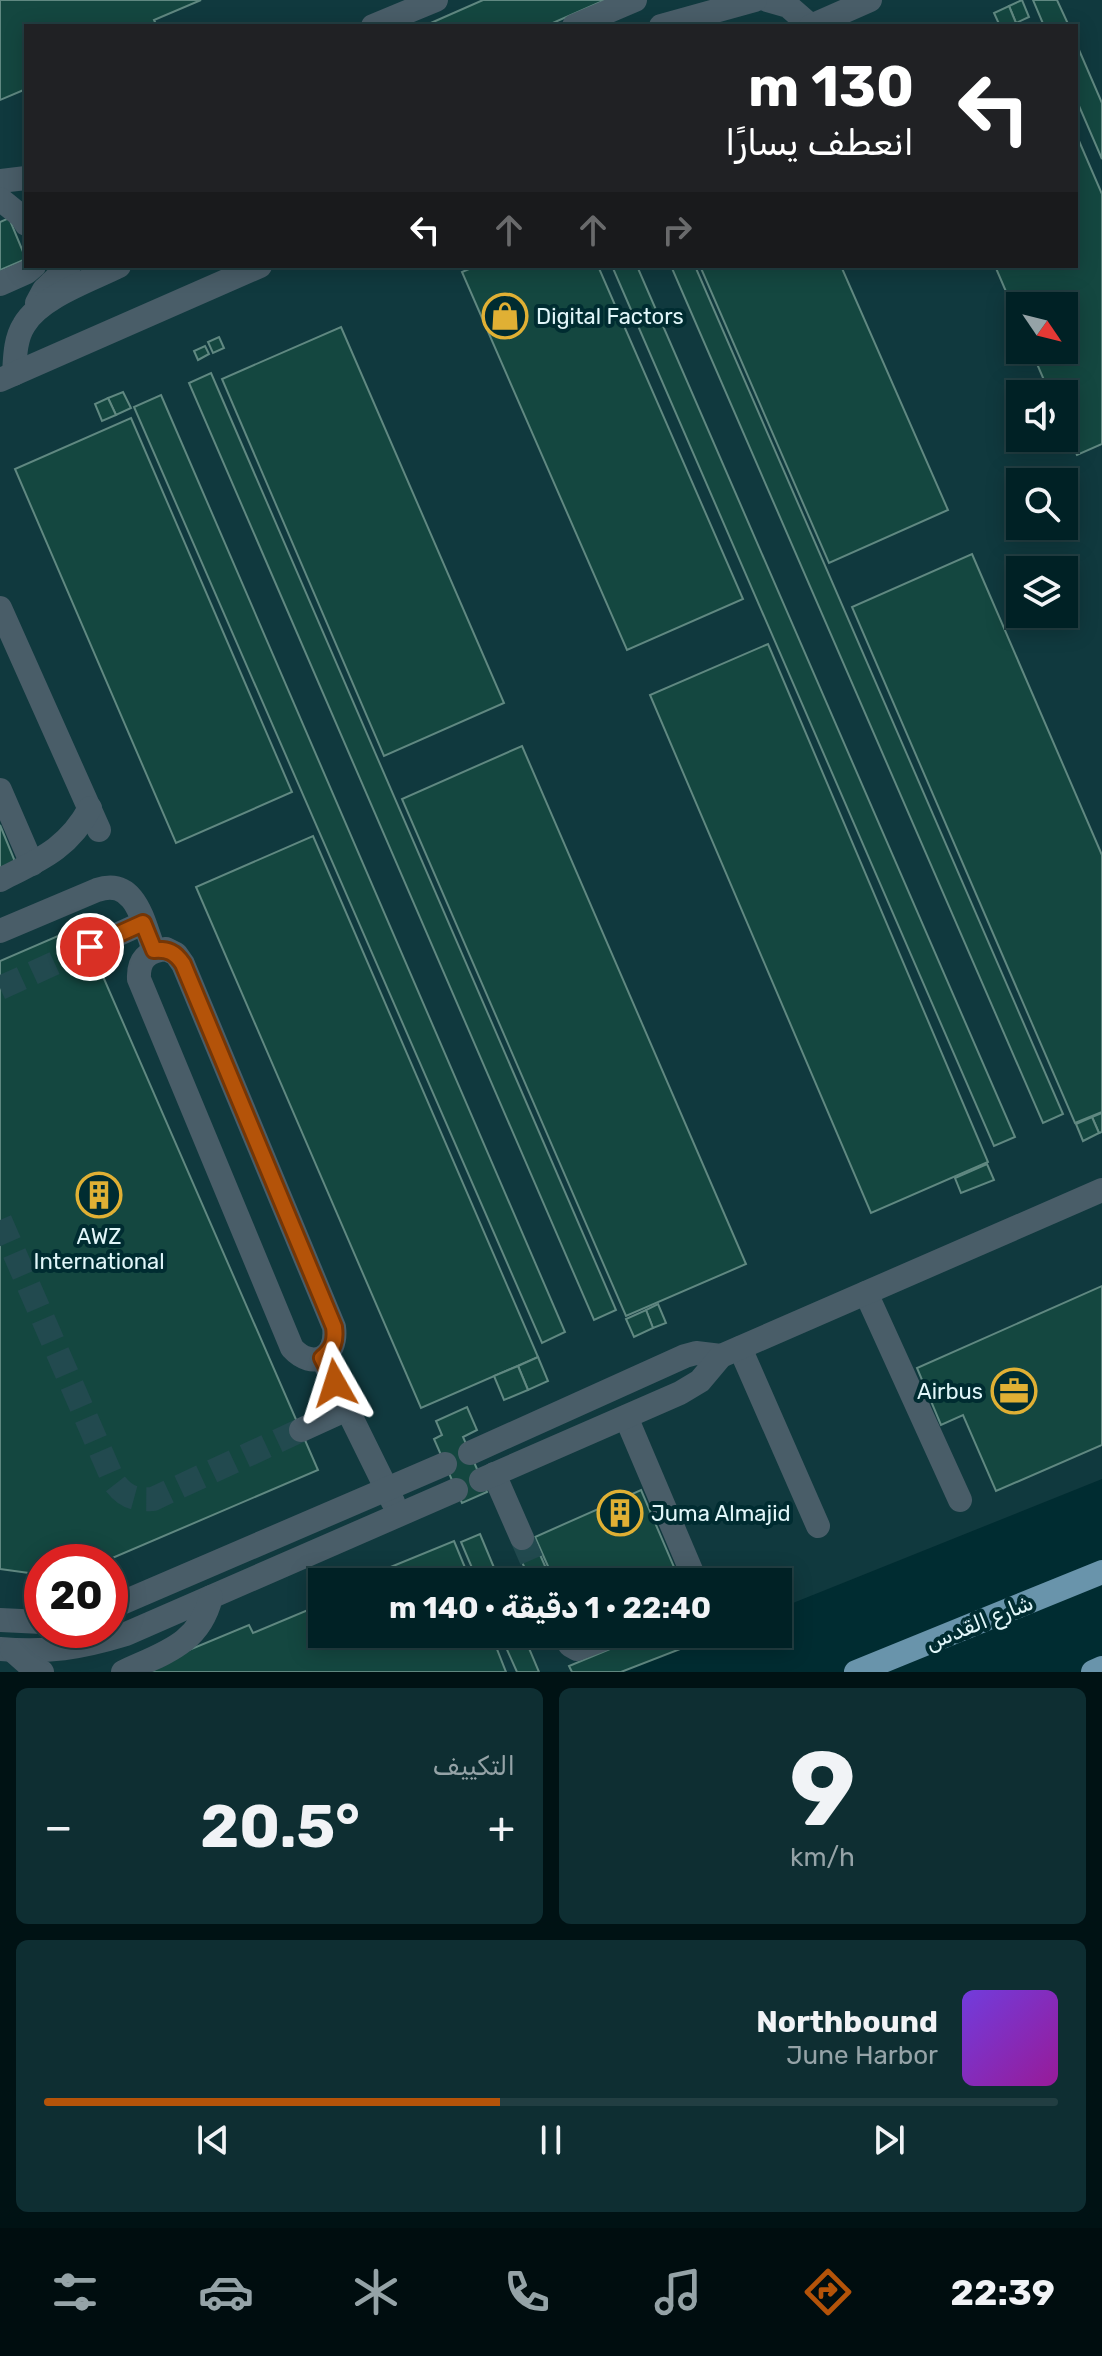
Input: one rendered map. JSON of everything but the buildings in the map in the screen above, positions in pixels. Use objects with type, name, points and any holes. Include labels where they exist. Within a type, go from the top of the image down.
[{"type":"main road","name":"شارع القدس","points":[[856,1672],[1102,1572]]},
{"type":"main road","points":[[1093,1672],[1102,1668]]},
{"type":"street","points":[[378,24],[436,0]]},
{"type":"street","points":[[579,24],[635,0]]},
{"type":"street","points":[[668,24],[755,0]]},
{"type":"street","points":[[767,0],[788,6],[809,24]]},
{"type":"street","points":[[816,24],[870,0]]},
{"type":"street","points":[[0,199],[24,222]]},
{"type":"street","points":[[0,284],[32,268]]},
{"type":"street","points":[[34,312],[44,290],[67,268]]},
{"type":"street","points":[[7,377],[19,335],[34,312],[59,295],[115,268]]},
{"type":"street","points":[[7,377],[255,268]]},
{"type":"street","points":[[0,608],[94,819],[80,826],[67,842],[0,880]]},
{"type":"street","points":[[0,790],[32,864]]},
{"type":"street","points":[[0,931],[108,887],[119,888],[129,893],[154,950]]},
{"type":"street","points":[[90,947],[143,923]]},
{"type":"street","points":[[166,949],[176,954],[183,964],[334,1327],[335,1339],[331,1350],[322,1358],[311,1360],[300,1357],[292,1348],[139,979],[138,967],[144,957],[154,950],[166,949]]},
{"type":"street","points":[[522,1538],[487,1477],[690,1388],[730,1352],[1102,1190]]},
{"type":"street","points":[[866,1293],[960,1500]]},
{"type":"street","points":[[470,1453],[685,1356],[730,1352]]},
{"type":"street","points":[[730,1352],[818,1526]]},
{"type":"street","points":[[322,1358],[399,1515]]},
{"type":"street","points":[[301,1430],[347,1409]]},
{"type":"street","points":[[626,1417],[690,1568]]},
{"type":"street","points":[[128,1600],[445,1464]]},
{"type":"street","points":[[6,1649],[35,1651],[82,1647],[126,1634],[456,1490]]},
{"type":"street","points":[[123,1672],[175,1648],[188,1638],[199,1627],[211,1597]]},
{"type":"street","points":[[0,1620],[24,1621]]},
{"type":"street","points":[[6,1649],[42,1672]]},
{"type":"shaded area","points":[[0,0],[1102,0],[1102,1479],[792,1603],[792,1568],[308,1568],[308,1648],[682,1648],[621,1672],[0,1672]]},
{"type":"tunnel","points":[[0,988],[90,947]]},
{"type":"tunnel","points":[[0,1220],[114,1482],[126,1494],[153,1499],[301,1430]]},
{"type":"tunnel","points":[[522,1538],[535,1568]]},
{"type":"place","name":"Digital Factors","points":[[505,316]]},
{"type":"place","name":"AWZ International","points":[[99,1195]]},
{"type":"place","name":"Airbus","points":[[1014,1391]]},
{"type":"place","name":"Juma Almajid","points":[[620,1513]]},
{"type":"route","points":[[90,947],[143,923],[154,950],[166,949],[176,954],[183,964],[334,1327],[335,1339],[331,1350],[322,1358],[335,1383]]}]
